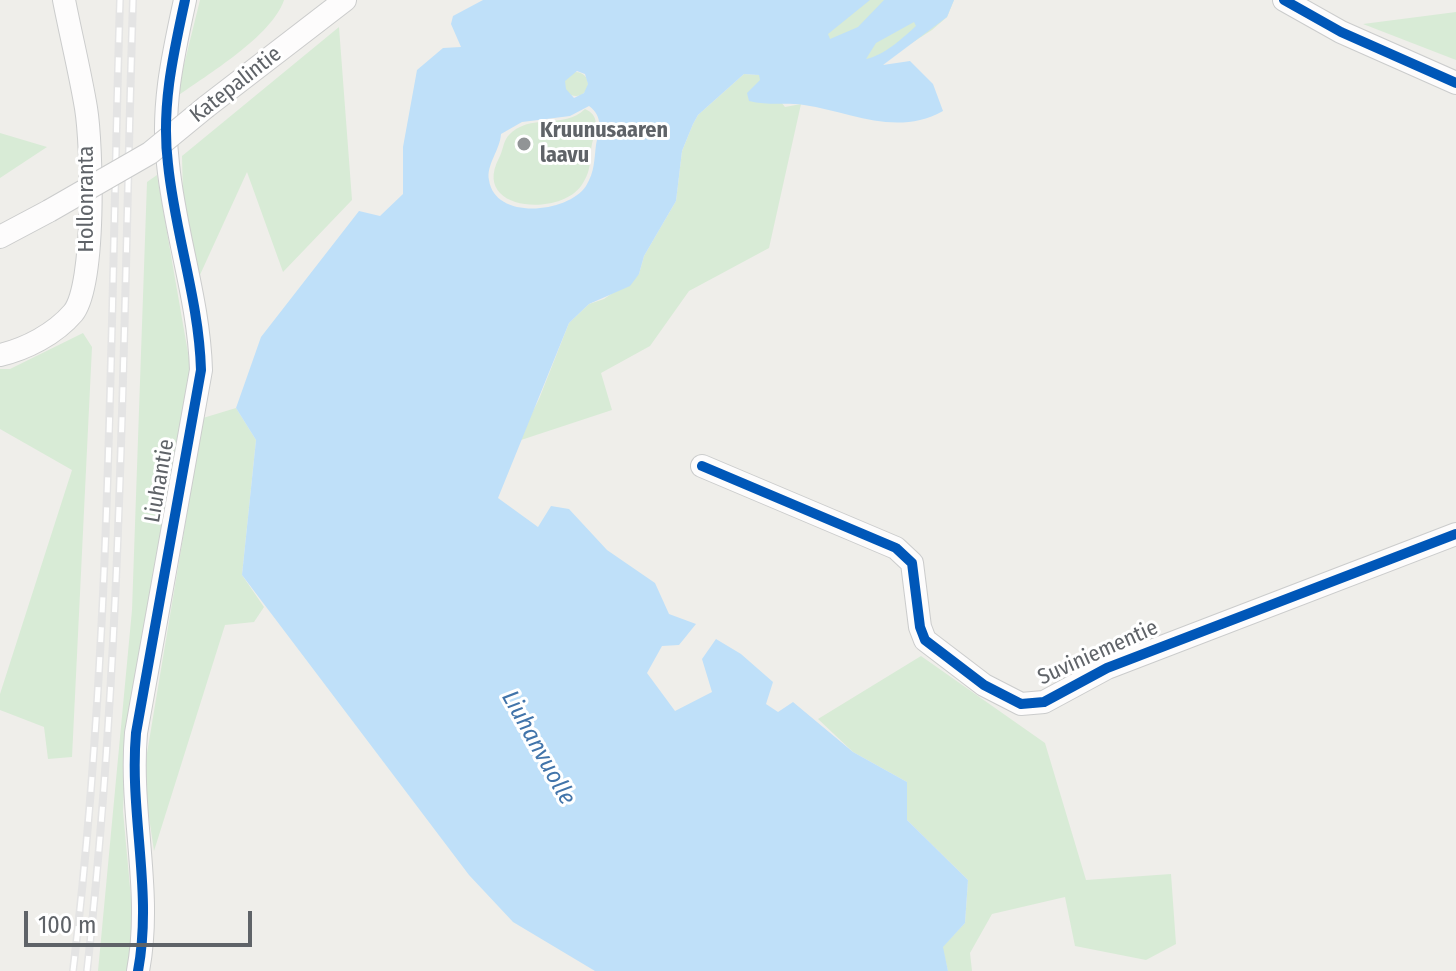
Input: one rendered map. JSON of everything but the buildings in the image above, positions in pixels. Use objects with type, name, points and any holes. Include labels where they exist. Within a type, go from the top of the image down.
[{"type":"street","name":"Hollonranta","points":[[0,355],[18,351],[48,335],[75,311],[86,278],[89,151],[86,110],[64,0]]},
{"type":"street","name":"Liuhantie","points":[[138,971],[145,936],[132,779],[136,733],[201,370],[200,327],[173,206],[166,136],[171,62],[185,0]]},
{"type":"street","points":[[1284,0],[1341,32],[1456,83]]},
{"type":"street","name":"Katepalintie","points":[[0,237],[150,153],[341,2]]},
{"type":"street","name":"Suviniementie","points":[[702,466],[896,548],[912,563],[920,627],[925,640],[984,685],[1021,704],[1044,702],[1107,668],[1456,534]]},
{"type":"green space","points":[[200,0],[284,0],[277,14],[253,41],[176,97]]},
{"type":"green space","points":[[807,0],[954,0],[947,17],[885,60],[883,66],[809,44]]},
{"type":"green space","points":[[1456,12],[1456,60],[1363,24]]},
{"type":"green space","points":[[339,27],[352,200],[283,272],[247,172],[199,277],[183,196],[182,156]]},
{"type":"green space","points":[[576,72],[585,75],[588,84],[585,93],[576,96],[567,93],[564,84],[567,75]]},
{"type":"green space","points":[[744,74],[759,75],[785,107],[801,104],[769,248],[689,291],[650,346],[601,373],[612,410],[518,441],[539,399],[569,323],[589,304],[604,299],[639,274],[644,256],[676,201],[682,151],[693,124],[698,115]]},
{"type":"green space","points":[[585,109],[595,118],[596,126],[589,168],[581,186],[570,196],[538,205],[521,204],[497,189],[494,176],[508,136],[526,125],[567,119]]},
{"type":"green space","points":[[0,133],[47,147],[0,178]]},
{"type":"green space","points":[[157,175],[191,370],[125,765],[123,811],[135,942],[130,971],[98,971],[132,610],[147,182]]},
{"type":"green space","points":[[83,333],[92,347],[72,757],[48,759],[44,727],[0,710],[0,694],[72,470],[0,429],[0,369],[10,369]]},
{"type":"green space","points":[[236,408],[256,440],[242,575],[264,607],[254,622],[225,625],[154,851],[143,777],[203,418]]},
{"type":"green space","points":[[921,656],[1045,743],[1086,880],[1171,874],[1176,944],[1146,960],[1075,946],[1065,897],[992,914],[970,953],[972,971],[948,971],[942,947],[965,923],[968,880],[907,820],[907,782],[853,752],[818,719]]},
{"type":"water","name":"Liuhanvuolle","points":[[483,0],[870,0],[828,34],[830,39],[858,27],[884,0],[954,0],[947,17],[883,65],[910,61],[933,84],[943,111],[908,122],[891,122],[804,105],[749,101],[747,93],[760,80],[759,75],[744,74],[698,115],[682,151],[676,201],[644,256],[639,274],[630,286],[589,304],[569,323],[498,498],[538,527],[551,506],[569,509],[607,550],[655,583],[669,614],[696,624],[679,645],[662,646],[647,673],[675,711],[712,692],[702,659],[716,639],[741,654],[773,682],[766,704],[778,712],[793,702],[853,752],[907,782],[907,820],[968,880],[965,923],[943,947],[948,971],[595,971],[513,922],[469,875],[242,575],[256,440],[236,408],[261,337],[359,211],[380,216],[403,194],[403,147],[417,70],[443,48],[461,47],[451,24],[453,16]],"holes":[[[914,22],[916,26],[899,41],[866,59],[876,43]],[[577,71],[585,74],[588,84],[584,93],[574,98],[566,89],[565,81]],[[589,106],[599,119],[594,166],[586,186],[577,195],[549,207],[518,207],[504,202],[494,193],[489,180],[501,134],[522,122],[570,116]]]},
{"type":"railway","points":[[73,971],[86,850],[102,608],[120,0]]},
{"type":"railway","points":[[87,971],[99,850],[115,608],[133,0]]},
{"type":"cycle path","points":[[138,971],[143,911],[135,793],[136,733],[201,370],[196,318],[171,190],[166,143],[169,82],[185,0]]},
{"type":"cycle path","points":[[1284,0],[1341,32],[1456,83]]},
{"type":"cycle path","points":[[702,466],[896,548],[912,563],[920,627],[925,640],[984,685],[1021,704],[1044,702],[1107,668],[1456,534]]},
{"type":"place","name":"Kruunusaaren laavu","points":[[524,144]]}]
